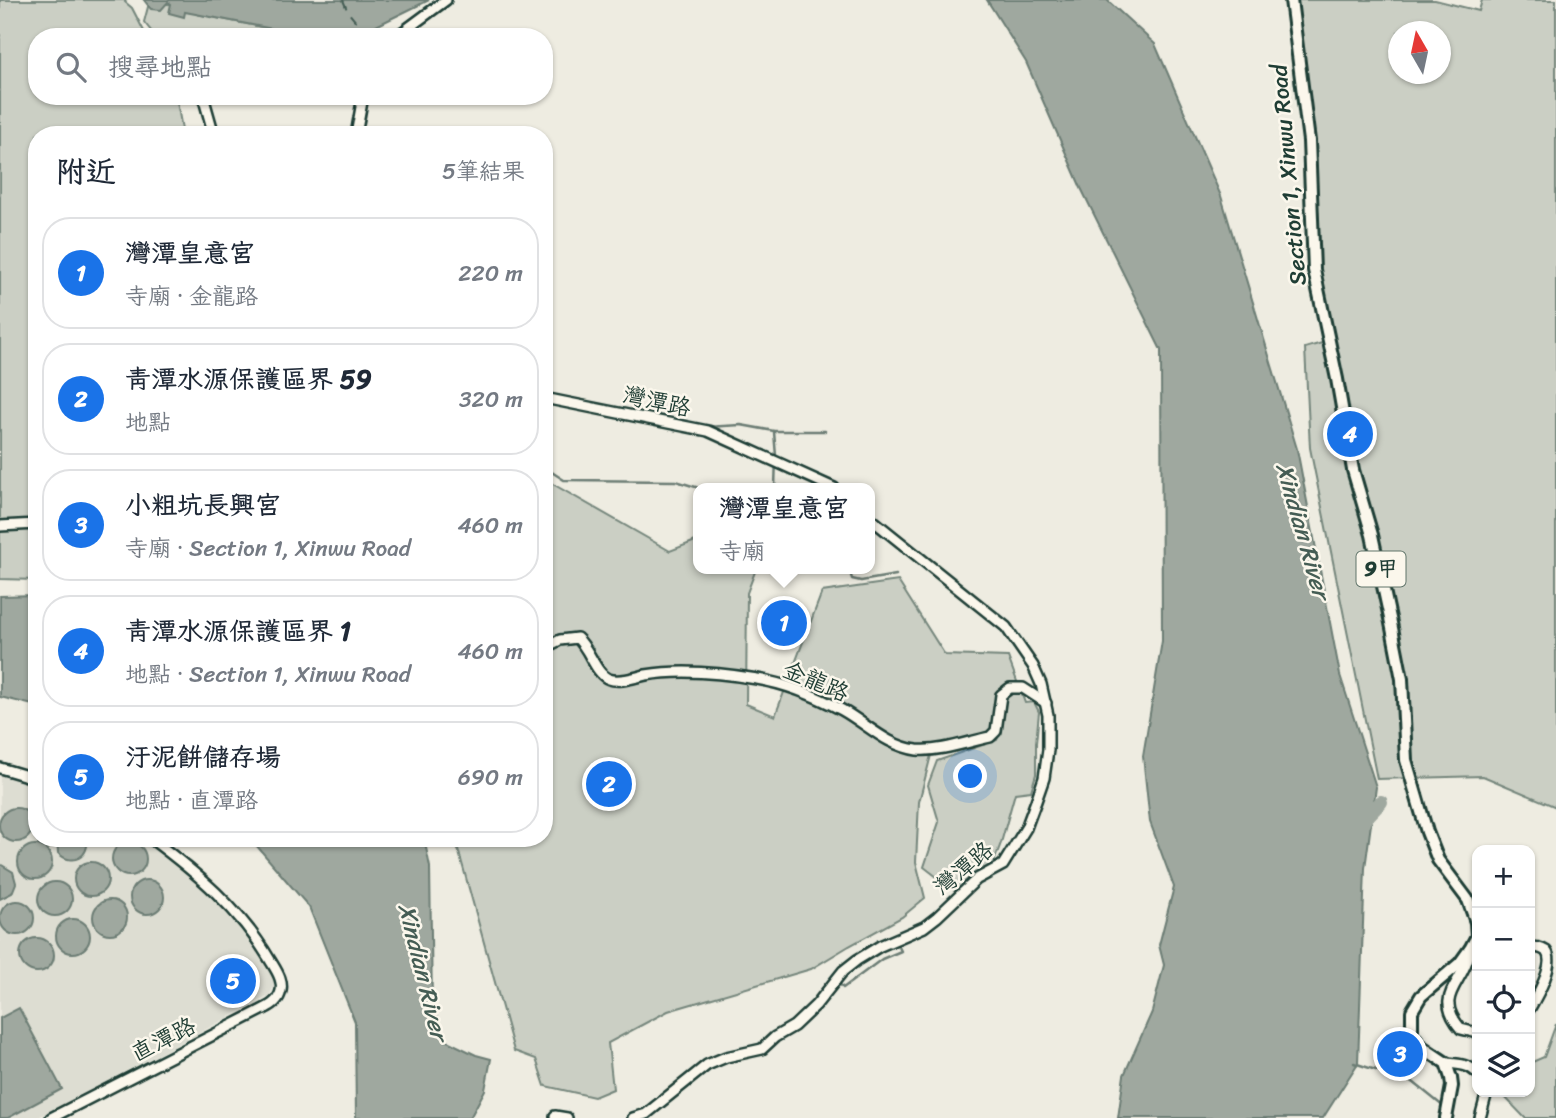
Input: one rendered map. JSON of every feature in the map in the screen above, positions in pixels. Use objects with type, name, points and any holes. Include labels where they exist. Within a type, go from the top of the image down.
[{"type":"main road","name":"Section 1, Xinwu Road","points":[[1291,0],[1309,141],[1314,270],[1338,379],[1353,470],[1375,545],[1402,679],[1406,760],[1438,860],[1468,900],[1476,922],[1477,936],[1470,949]]},
{"type":"main road","points":[[1446,1118],[1452,1086],[1446,1063],[1422,1047],[1412,1034],[1412,1011],[1421,996],[1460,963],[1470,949]]},
{"type":"street","points":[[408,28],[446,0]]},
{"type":"street","points":[[206,105],[211,126]]},
{"type":"street","points":[[358,126],[361,105]]},
{"type":"street","name":"灣潭路","points":[[553,400],[708,431],[823,483]]},
{"type":"street","name":"灣潭路","points":[[632,1118],[646,1114],[707,1065],[726,1057],[762,1049],[775,1037],[793,1027],[857,960],[880,946],[924,927],[977,880],[1003,865],[1026,828],[1044,778],[1048,750],[1046,703],[1033,666],[1006,627],[875,521]]},
{"type":"street","points":[[0,526],[28,524]]},
{"type":"street","name":"金龍路","points":[[553,644],[576,638],[609,679],[687,672],[757,679],[792,688],[844,711],[882,738],[916,750],[936,749],[990,737],[996,731],[1001,695],[1010,688],[1023,688],[1046,703]]},
{"type":"street","points":[[0,768],[28,776]]},
{"type":"street","name":"直潭路","points":[[51,1118],[260,1011],[275,1002],[280,995],[282,985],[279,976],[259,940],[219,894],[161,847]]},
{"type":"street","points":[[1535,948],[1543,948],[1550,954],[1551,959],[1548,974],[1535,999]]},
{"type":"street","points":[[1470,949],[1467,962],[1447,1000],[1449,1012],[1461,1029],[1472,1030]]},
{"type":"street","points":[[1446,1063],[1472,1068]]},
{"type":"street","points":[[1480,1118],[1486,1097]]},
{"type":"street","points":[[555,1116],[567,1118]]},
{"type":"shaded area","points":[[0,0],[126,0],[142,28],[28,28],[28,105],[178,105],[181,126],[28,126],[28,580],[0,579]]},
{"type":"shaded area","points":[[1295,0],[1435,0],[1479,11],[1482,0],[1556,0],[1556,807],[1483,776],[1377,779],[1310,448],[1305,348],[1332,340],[1313,262]]},
{"type":"shaded area","points":[[149,3],[185,5],[197,14],[266,28],[149,28],[144,22]]},
{"type":"shaded area","points":[[553,484],[670,551],[693,542],[693,574],[754,574],[747,593],[746,704],[775,716],[822,592],[898,581],[945,655],[1008,657],[1025,703],[1034,702],[1039,712],[1036,774],[1031,791],[1015,793],[992,867],[955,891],[924,867],[939,822],[928,785],[937,761],[997,740],[1002,726],[983,742],[931,755],[919,802],[916,862],[925,898],[902,917],[811,969],[668,1011],[608,1043],[613,1089],[594,1097],[545,1086],[536,1059],[514,1051],[457,847],[553,847]]},
{"type":"shaded area","points":[[0,772],[28,781],[28,847],[155,847],[215,897],[245,930],[273,972],[275,984],[269,996],[37,1118],[0,1118]]},
{"type":"shaded area","points":[[1556,1024],[1556,1118],[1525,1118],[1505,1097],[1535,1097],[1535,1061],[1544,1057]]},
{"type":"water","points":[[144,0],[429,0],[372,28],[268,28],[185,12],[184,17],[169,13],[171,4],[168,2],[161,10],[151,9]]},
{"type":"water","name":"Xindian River","points":[[987,0],[1107,0],[1155,44],[1221,196],[1297,449],[1340,675],[1376,787],[1365,868],[1358,1063],[1323,1118],[1118,1118],[1124,1075],[1152,1012],[1164,965],[1159,945],[1174,887],[1150,822],[1143,756],[1162,641],[1161,350],[1081,188],[1026,62]]},
{"type":"water","points":[[28,595],[28,704],[0,697],[0,596]]},
{"type":"water","points":[[9,809],[23,809],[28,813],[28,837],[23,841],[9,841],[0,832],[0,818]]},
{"type":"water","points":[[28,846],[43,847],[51,855],[51,869],[42,878],[28,878],[19,869],[19,855]]},
{"type":"water","points":[[58,847],[87,847],[79,858],[69,859],[58,853]]},
{"type":"water","points":[[117,847],[141,847],[145,852],[145,866],[136,875],[122,875],[113,866],[113,852]]},
{"type":"water","name":"Xindian River","points":[[258,847],[426,847],[430,867],[432,1004],[445,1040],[491,1059],[485,1090],[470,1118],[356,1118],[355,1022],[309,907]]},
{"type":"water","points":[[91,862],[103,867],[108,879],[103,891],[91,896],[79,891],[74,879],[79,867]]},
{"type":"water","points":[[0,864],[13,872],[16,883],[12,893],[0,899]]},
{"type":"water","points":[[147,880],[159,885],[164,897],[159,909],[147,914],[135,909],[130,897],[135,885]]},
{"type":"water","points":[[55,882],[67,887],[72,899],[67,911],[55,916],[43,911],[38,899],[43,887]]},
{"type":"water","points":[[110,900],[122,905],[127,917],[122,929],[110,934],[98,929],[93,917],[98,905]]},
{"type":"water","points":[[17,901],[29,906],[34,918],[29,930],[17,935],[5,930],[0,918],[5,906]]},
{"type":"water","points":[[73,919],[85,924],[90,936],[85,948],[73,953],[61,948],[56,936],[61,924]]},
{"type":"water","points":[[37,938],[49,943],[54,955],[49,967],[37,972],[25,967],[20,955],[25,943]]},
{"type":"water","points":[[19,1008],[62,1089],[8,1118],[0,1118],[0,1018]]},
{"type":"waterway","points":[[706,427],[741,425],[774,431],[825,431]]},
{"type":"waterway","points":[[774,432],[775,483]]},
{"type":"waterway","points":[[553,473],[564,480],[676,481],[693,486]]},
{"type":"waterway","points":[[850,574],[852,579],[861,581],[896,575]]},
{"type":"waterway","points":[[1361,823],[1381,802]]},
{"type":"waterway","points":[[839,983],[843,988],[882,959],[901,951],[897,943]]},
{"type":"waterway","points":[[1354,1063],[1413,1082],[1444,1107]]},
{"type":"ferry route","points":[[343,0],[348,12],[361,28]]},
{"type":"place","name":"青潭水源保護區界 1","points":[[1350,434]]},
{"type":"place","name":"灣潭皇意宮","points":[[784,623]]},
{"type":"place","name":"青潭水源保護區界 59","points":[[609,784]]},
{"type":"place","name":"汙泥餅儲存場","points":[[233,981]]},
{"type":"place","name":"小粗坑長興宮","points":[[1400,1054]]}]
